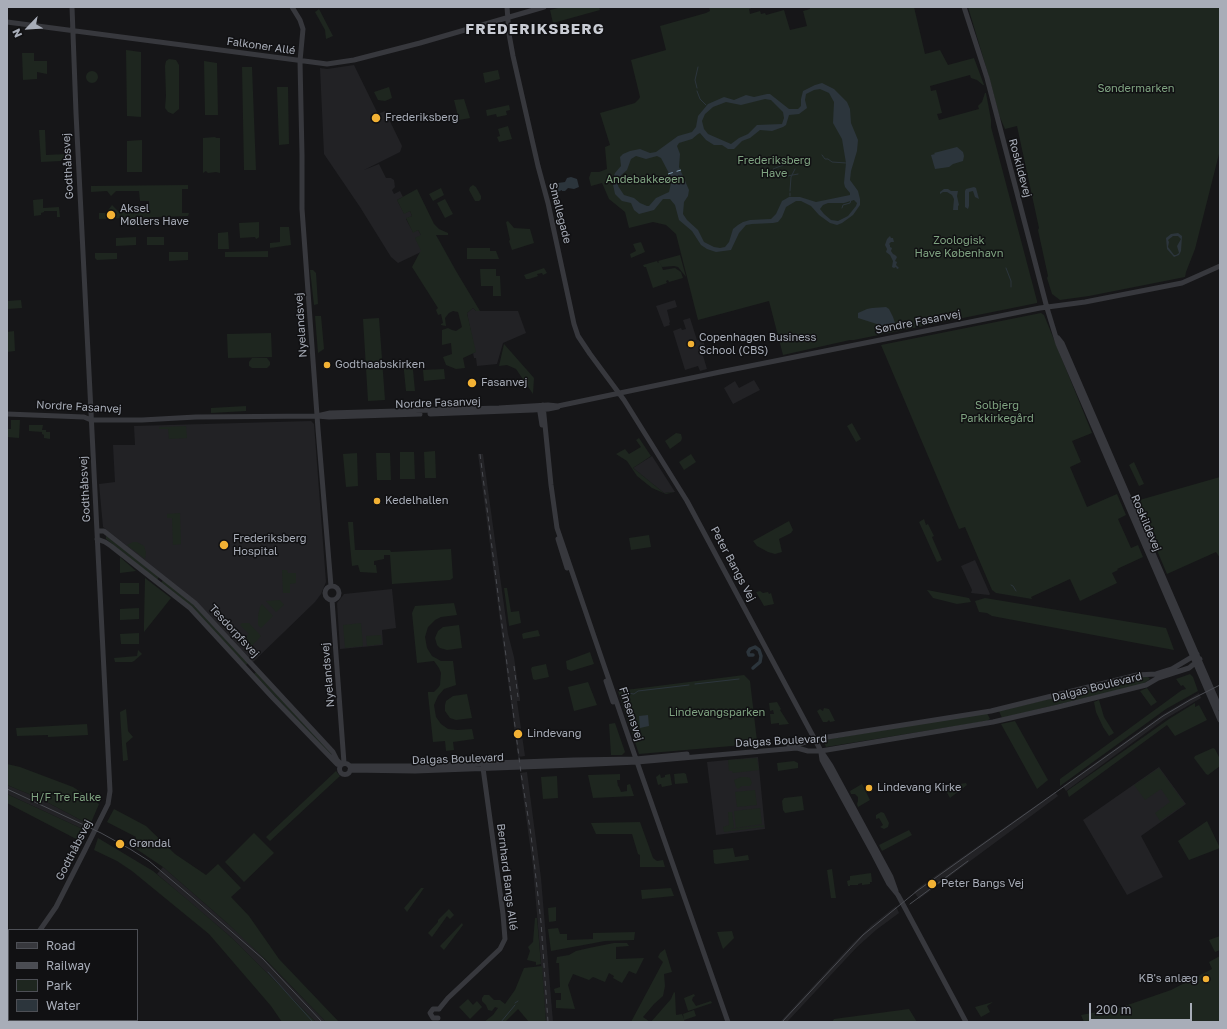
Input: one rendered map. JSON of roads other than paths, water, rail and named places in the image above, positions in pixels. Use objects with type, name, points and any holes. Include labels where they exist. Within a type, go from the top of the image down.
[{"type":"street","name":"Godthåbsvej","points":[[41,929],[56,907],[100,822],[108,804],[110,791],[72,7]]},
{"type":"street","name":"Nyelandsvej","points":[[292,7],[300,20],[303,29],[300,61],[302,209],[331,586]]},
{"type":"street","name":"Smallegade","points":[[508,7],[512,51],[538,166],[549,207],[575,327],[583,344],[618,393]]},
{"type":"street","name":"Falkoner Allé","points":[[7,22],[327,64],[354,60],[434,39],[544,7]]},
{"type":"street","name":"Roskildevej","points":[[964,7],[987,78],[1047,308],[1056,334],[1062,343],[1196,657],[1214,700],[1220,720]]},
{"type":"street","name":"Søndre Fasanvej","points":[[618,393],[1047,308],[1182,283],[1220,266]]},
{"type":"street","name":"Nordre Fasanvej","points":[[7,414],[84,417],[91,420],[164,421],[205,418],[329,417],[542,407],[552,404],[558,406],[618,393]]},
{"type":"street","name":"Peter Bangs Vej","points":[[618,393],[687,501],[821,750],[872,847],[889,884],[896,891],[966,1022]]},
{"type":"street","name":"Finsensvej","points":[[542,407],[556,534],[728,1022]]},
{"type":"street","name":"Tesdorpfsvej","points":[[97,531],[104,531],[195,603],[333,752],[337,760],[345,766]]},
{"type":"street","name":"Tesdorpfsvej","points":[[97,539],[105,542],[118,551],[190,608],[273,698],[345,766]]},
{"type":"street","points":[[331,586],[336,587],[340,593],[337,599],[332,600],[326,597],[325,593],[331,586]]},
{"type":"street","name":"Nyelandsvej","points":[[332,600],[345,766]]},
{"type":"street","name":"Roskildevej","points":[[1196,657],[1195,664],[1214,700],[1220,708]]},
{"type":"street","name":"Dalgas Boulevard","points":[[458,767],[483,768],[635,760],[793,745],[815,739],[991,711],[1137,675],[1156,674],[1172,669],[1196,657]]},
{"type":"street","name":"Dalgas Boulevard","points":[[701,754],[797,748],[808,751],[821,750],[989,722],[1058,707],[1146,685],[1164,676],[1181,672],[1195,664]]},
{"type":"street","name":"Dalgas Boulevard","points":[[345,766],[415,771],[458,767],[635,760]]},
{"type":"street","name":"Bernhard Bangs Allé","points":[[440,1020],[433,1018],[430,1013],[433,1008],[439,1009],[448,998],[500,949],[505,939],[503,914],[483,768]]},
{"type":"street","name":"Finsensvej","points":[[696,934],[724,1022]]},
{"type":"street","points":[[439,1009],[441,1014],[440,1020]]},
{"type":"water","points":[[822,83],[834,89],[847,102],[850,109],[851,123],[858,140],[850,180],[858,191],[860,205],[853,215],[842,223],[837,225],[830,223],[819,215],[811,206],[801,201],[796,201],[786,207],[778,222],[746,225],[739,233],[731,250],[716,252],[701,245],[692,231],[679,220],[675,205],[670,199],[663,199],[654,210],[639,214],[634,210],[631,203],[622,201],[615,194],[612,180],[615,173],[621,166],[620,157],[623,154],[640,149],[650,153],[656,152],[678,136],[692,132],[696,127],[698,116],[708,104],[724,97],[734,100],[746,95],[754,97],[770,94],[789,109],[798,109],[801,106],[803,91]],"holes":[[[820,89],[829,93],[834,102],[833,123],[842,139],[846,163],[844,183],[850,195],[816,202],[800,197],[789,197],[782,201],[776,214],[771,219],[750,220],[738,225],[733,229],[729,242],[725,247],[714,247],[704,242],[698,230],[683,214],[684,202],[688,196],[689,190],[679,167],[680,154],[677,146],[679,143],[692,139],[700,133],[706,140],[714,145],[722,145],[728,149],[734,149],[742,141],[750,138],[760,130],[772,131],[786,125],[789,115],[799,114],[807,108],[805,100],[806,94]],[[765,99],[771,100],[783,112],[784,118],[782,124],[757,125],[748,134],[731,144],[708,134],[704,129],[702,121],[705,114],[713,107],[726,102],[741,105]],[[636,156],[646,159],[657,156],[661,158],[672,179],[669,192],[656,198],[649,206],[640,203],[634,198],[624,195],[618,186],[619,177],[627,170],[631,159]],[[854,200],[857,203],[848,216],[838,221],[831,220],[820,209],[823,205],[828,203],[844,203]]]},
{"type":"water","points":[[957,147],[963,152],[963,161],[949,167],[935,169],[931,155]]},
{"type":"water","points":[[571,177],[577,179],[579,187],[574,189],[568,188],[565,191],[562,190],[555,193],[558,183],[565,182],[567,178]]},
{"type":"water","points":[[976,188],[979,199],[975,197],[973,191],[969,192],[968,209],[965,207],[965,191],[966,189]]},
{"type":"water","points":[[944,189],[958,191],[958,210],[953,210],[954,199],[952,195],[947,192],[940,194],[940,192]]},
{"type":"water","points":[[1178,233],[1182,236],[1181,251],[1179,255],[1174,257],[1167,249],[1166,238],[1171,234]],"holes":[[[1173,236],[1178,236],[1181,239],[1177,246],[1179,253],[1174,255],[1168,247],[1168,240]]]},
{"type":"water","points":[[890,236],[893,238],[894,242],[889,244],[892,248],[891,251],[897,257],[895,261],[897,262],[896,265],[899,268],[897,269],[896,267],[892,267],[893,261],[890,255],[886,252],[887,249],[885,245]]},
{"type":"water","points":[[886,307],[889,309],[895,323],[892,325],[883,326],[858,318],[858,313],[867,309]]},
{"type":"water","points":[[648,715],[649,726],[640,728],[639,716]]},
{"type":"waterway","points":[[697,88],[695,80],[698,67]]},
{"type":"waterway","points":[[697,91],[700,99],[706,105]]},
{"type":"waterway","points":[[822,155],[825,159],[832,162],[846,163]]},
{"type":"waterway","points":[[791,162],[773,169],[774,174],[782,177],[798,174]]},
{"type":"waterway","points":[[790,191],[791,177],[795,169]]},
{"type":"waterway","points":[[842,208],[843,205],[850,203],[851,200]]},
{"type":"waterway","points":[[1006,268],[1011,281],[1011,287]]},
{"type":"waterway","points":[[1011,585],[1016,591]]},
{"type":"waterway","points":[[753,655],[749,655],[748,652],[750,649],[755,647],[759,650],[761,656],[760,662],[753,668]]},
{"type":"waterway","points":[[695,684],[739,679]]},
{"type":"waterway","points":[[627,693],[634,694],[638,691],[689,685]]},
{"type":"waterway","points":[[268,972],[313,1022]]},
{"type":"waterway","points":[[501,1022],[515,1005]]},
{"type":"tram line","points":[[782,1022],[863,935],[917,891],[1163,716],[1220,685]]},
{"type":"tram line","points":[[7,789],[101,833],[149,861],[263,959],[322,1022]]},
{"type":"tram line","points":[[910,904],[968,861]]},
{"type":"railway","points":[[480,454],[521,773],[531,835],[541,922],[548,1022]]},
{"type":"railway","points":[[514,666],[518,697]]},
{"type":"place","name":"Frederiksberg","points":[[376,118]]},
{"type":"place","name":"Aksel Møllers Have","points":[[111,215]]},
{"type":"place","name":"Copenhagen Business School (CBS)","points":[[691,344]]},
{"type":"place","name":"Godthaabskirken","points":[[327,365]]},
{"type":"place","name":"Fasanvej","points":[[472,383]]},
{"type":"place","name":"Kedelhallen","points":[[377,501]]},
{"type":"place","name":"Frederiksberg Hospital","points":[[224,545]]},
{"type":"place","name":"Lindevang","points":[[518,734]]},
{"type":"place","name":"Lindevang Kirke","points":[[869,788]]},
{"type":"place","name":"Grøndal","points":[[120,844]]},
{"type":"place","name":"Peter Bangs Vej","points":[[932,884]]},
{"type":"place","name":"KB's anlæg","points":[[1206,979]]},
{"type":"district","name":"FREDERIKSBERG","points":[[535,29]]},
{"type":"park label","name":"Søndermarken","points":[[1136,89]]},
{"type":"park label","name":"Frederiksberg Have","points":[[774,167]]},
{"type":"park label","name":"Andebakkeøen","points":[[645,180]]},
{"type":"park label","name":"Zoologisk Have København","points":[[959,247]]},
{"type":"park label","name":"Solbjerg Parkkirkegård","points":[[997,412]]},
{"type":"park label","name":"Lindevangsparken","points":[[717,713]]},
{"type":"park label","name":"H/F Tre Falke","points":[[66,798]]}]
